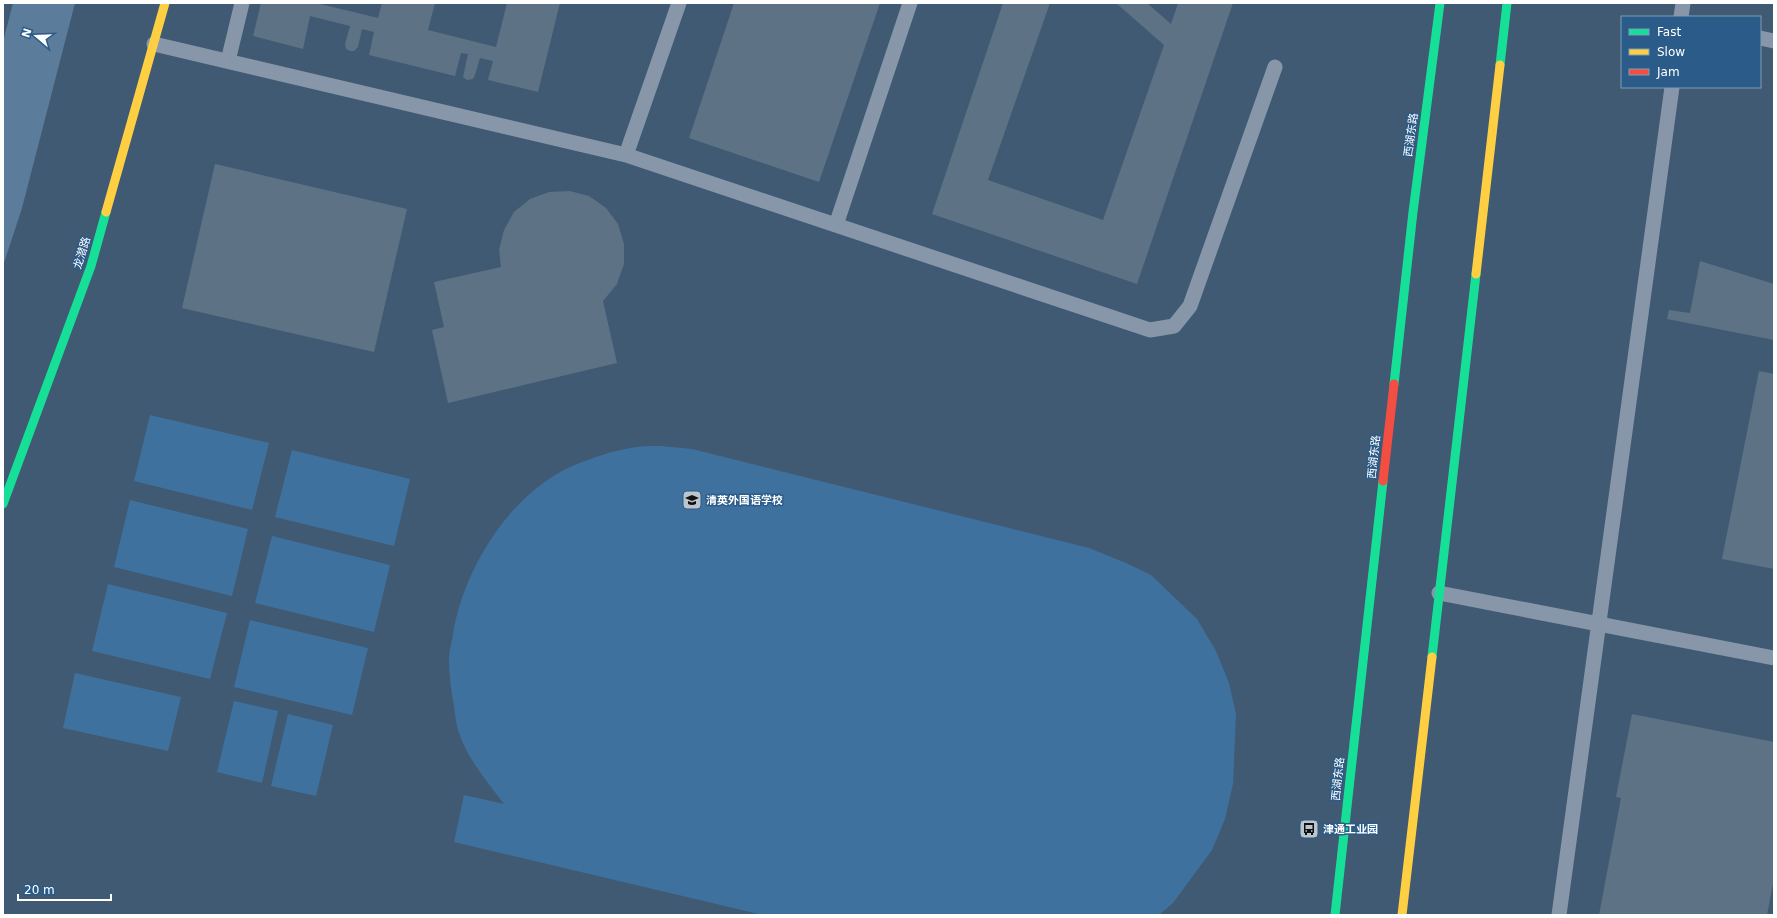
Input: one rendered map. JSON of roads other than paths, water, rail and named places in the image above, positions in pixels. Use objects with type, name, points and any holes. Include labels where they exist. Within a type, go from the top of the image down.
[{"type":"main road","name":"龙潜路","points":[[3,504],[91,266],[165,3]]},
{"type":"main road","name":"西湖东路","points":[[1335,915],[1413,212],[1440,3]]},
{"type":"main road","points":[[1402,915],[1507,3]]},
{"type":"lane","points":[[228,61],[242,3]]},
{"type":"lane","points":[[626,155],[679,3]]},
{"type":"lane","points":[[838,219],[910,3]]},
{"type":"lane","points":[[1681,16],[1683,3]]},
{"type":"lane","points":[[1761,38],[1774,41]]},
{"type":"lane","points":[[154,44],[626,155],[1150,330],[1174,326],[1190,306],[1275,67]]},
{"type":"lane","points":[[1559,915],[1672,88]]},
{"type":"lane","points":[[1439,593],[1774,658]]},
{"type":"place","name":"清英外国语学校","points":[[692,500]]},
{"type":"place","name":"津通工业园","points":[[1309,829]]}]
